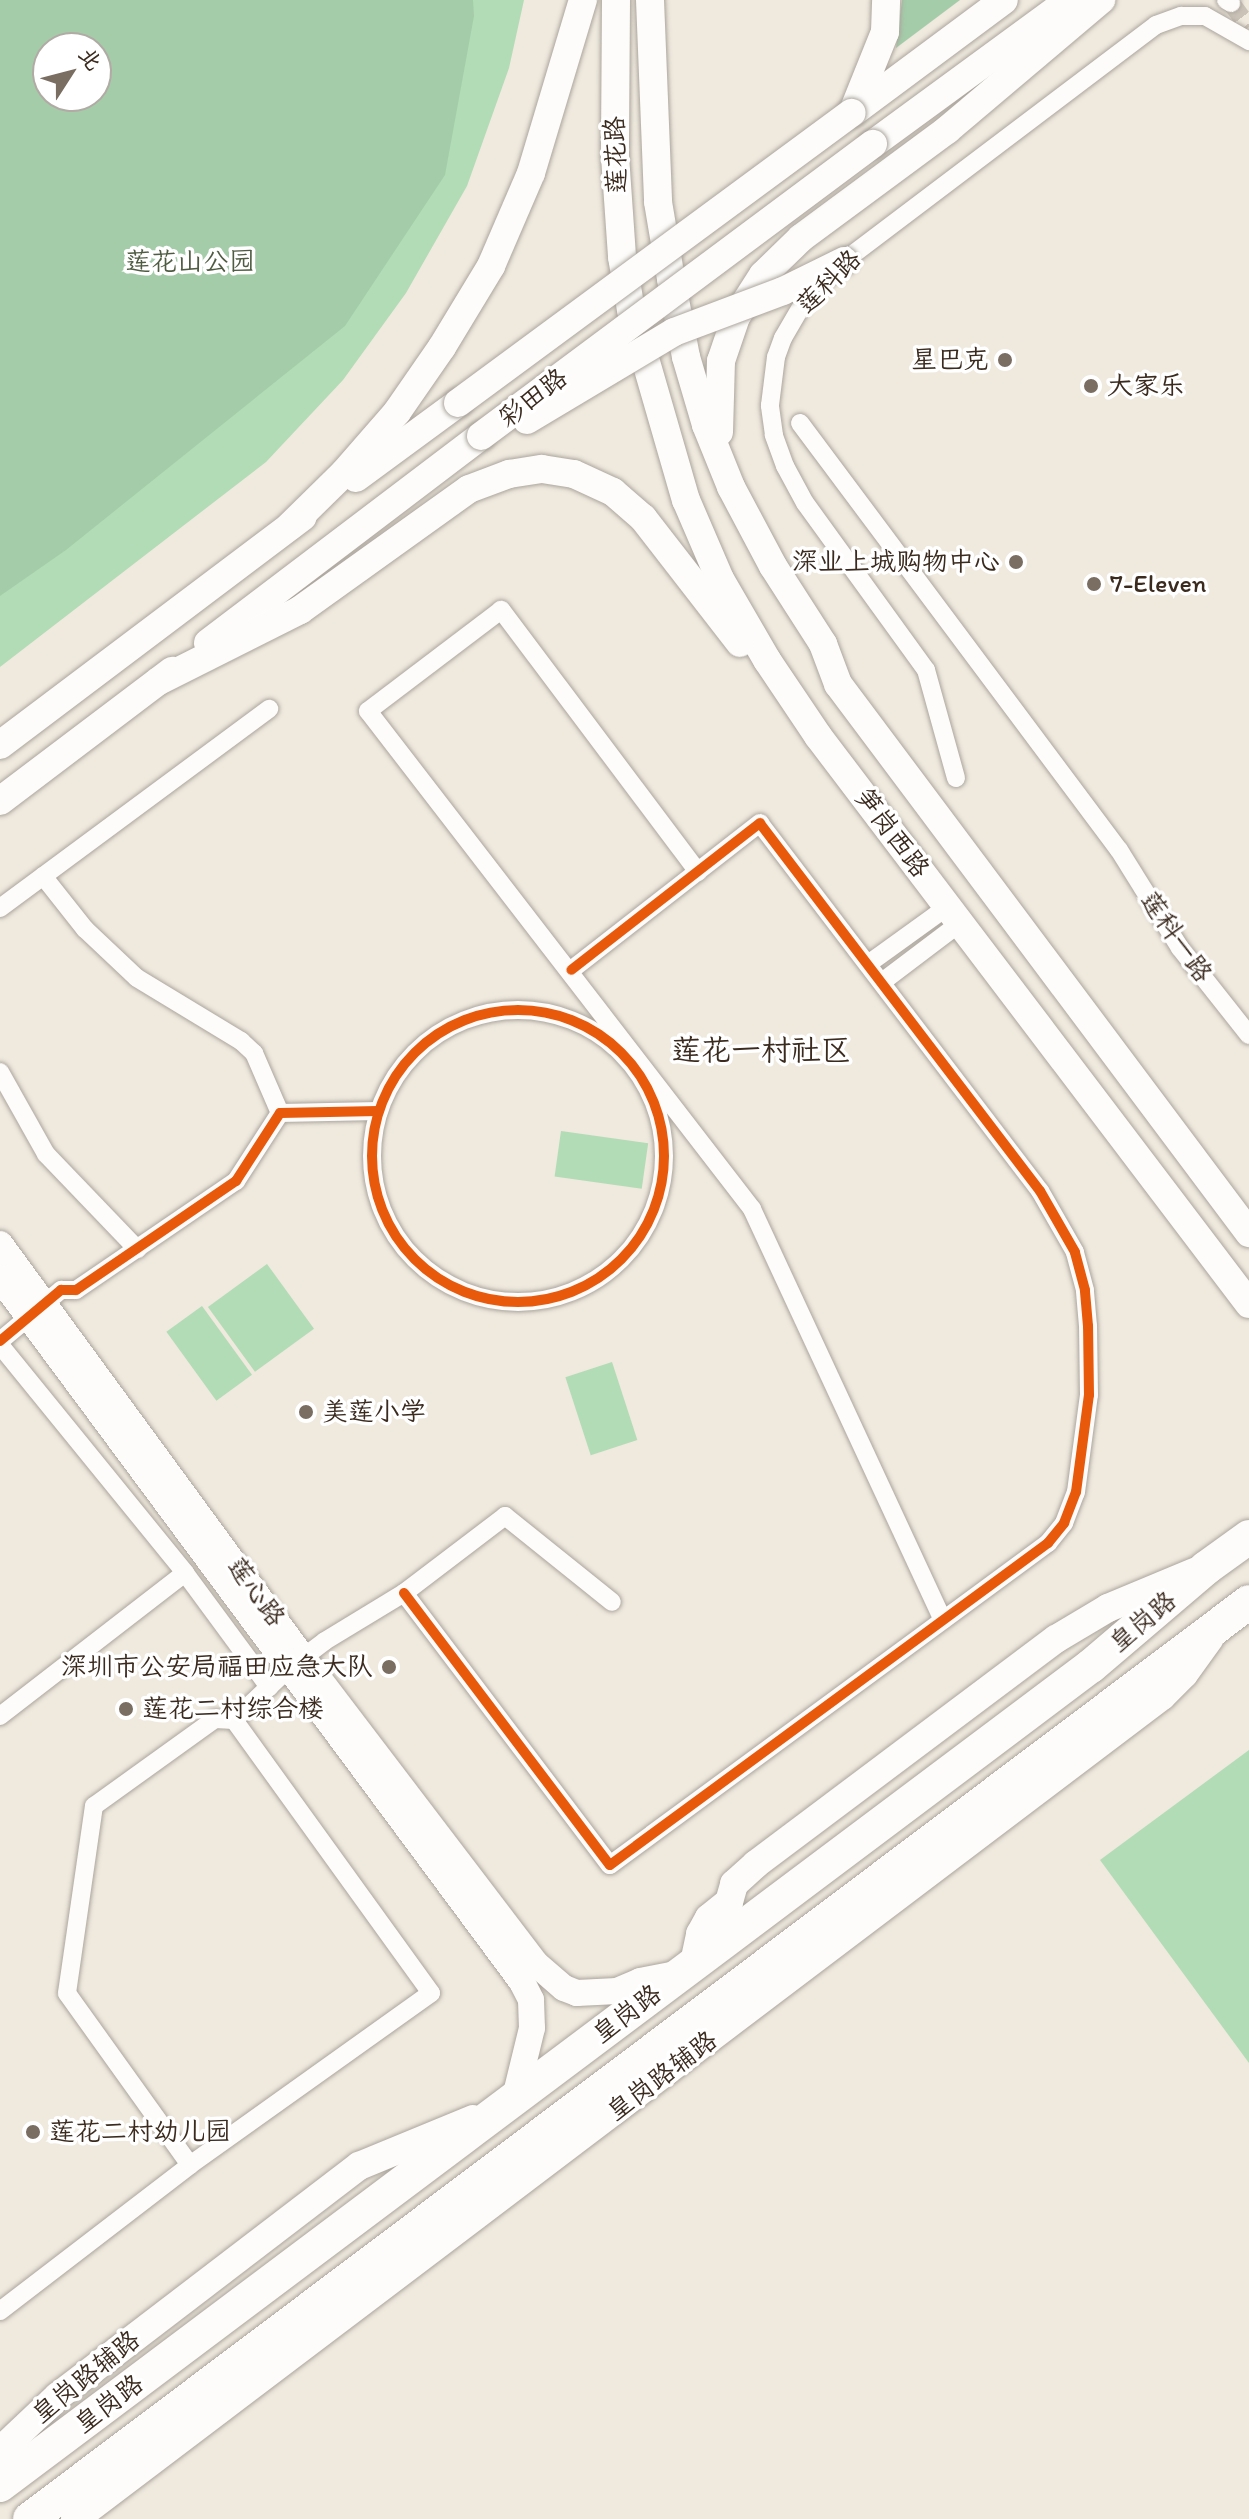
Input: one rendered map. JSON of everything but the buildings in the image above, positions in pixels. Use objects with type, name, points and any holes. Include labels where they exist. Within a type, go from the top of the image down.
[{"type":"highway","name":"皇岗路","points":[[0,2485],[1091,1666],[1206,1568],[1249,1537]]},
{"type":"highway","name":"皇岗路","points":[[30,2519],[1240,1609]]},
{"type":"main road","points":[[290,526],[344,473],[397,412],[442,347],[491,266],[531,173],[583,0]]},
{"type":"main road","name":"莲花路","points":[[616,0],[615,156],[622,257],[631,310]]},
{"type":"main road","name":"莲花路","points":[[650,0],[658,202],[671,279]]},
{"type":"main road","points":[[852,113],[885,32],[886,0]]},
{"type":"main road","name":"彩田路","points":[[0,745],[290,526],[1004,0]]},
{"type":"main road","name":"彩田路","points":[[0,801],[481,436],[1070,0]]},
{"type":"main road","points":[[731,487],[719,433],[718,386],[728,338],[749,292],[801,238],[947,130],[1101,0]]},
{"type":"main road","points":[[481,436],[533,418],[674,332],[783,291],[844,261]]},
{"type":"main road","name":"笋岗西路","points":[[671,279],[686,357],[706,425],[731,487],[773,566],[823,644],[838,684],[1249,1233]]},
{"type":"main road","name":"笋岗西路","points":[[631,310],[686,500],[701,539],[754,639],[818,736],[1249,1304]]},
{"type":"main road","points":[[159,681],[300,610],[469,489],[509,474],[542,469],[574,474],[613,492],[643,518],[736,638],[818,736]]},
{"type":"main road","name":"莲心路","points":[[0,1244],[36,1309],[287,1671],[522,1982],[531,2000],[532,2028],[507,2104]]},
{"type":"main road","name":"莲心路","points":[[0,1278],[36,1309]]},
{"type":"main road","name":"皇岗路辅路","points":[[75,2519],[1162,1696],[1240,1609]]},
{"type":"main road","name":"莲心路","points":[[287,1671],[547,1975],[577,1993],[597,1994],[688,1968]]},
{"type":"main road","name":"皇岗路辅路","points":[[0,2451],[58,2396],[359,2166],[507,2104]]},
{"type":"street","name":"莲科路","points":[[956,778],[926,670],[805,503],[785,466],[774,435],[770,405],[772,378],[783,338],[805,300],[844,261],[1156,25],[1181,16],[1205,16],[1249,41]]},
{"type":"street","name":"莲科一路","points":[[800,423],[1108,835],[1180,948],[1249,1035]]},
{"type":"street","points":[[698,872],[501,610],[368,711],[571,970],[752,1209],[943,1620]]},
{"type":"street","points":[[0,908],[269,709]]},
{"type":"street","points":[[404,1593],[610,1865],[1048,1543],[1064,1523],[1076,1492],[1089,1395],[1085,1290],[1075,1252],[1040,1191],[760,823],[571,970]]},
{"type":"street","points":[[43,876],[85,929],[137,978],[241,1041],[254,1053],[280,1113]]},
{"type":"street","points":[[868,964],[954,915]]},
{"type":"street","points":[[882,982],[954,915]]},
{"type":"street","points":[[525,1009],[572,1019],[614,1044],[645,1081],[662,1126],[665,1174],[652,1221],[624,1260],[586,1288],[540,1303],[492,1302],[445,1284],[407,1252],[381,1210],[371,1161],[378,1111],[399,1068],[434,1035],[477,1014],[525,1009]]},
{"type":"street","points":[[0,1072],[46,1154],[137,1249]]},
{"type":"street","points":[[280,1113],[378,1111]]},
{"type":"street","points":[[280,1113],[236,1181],[76,1290],[61,1290],[0,1343],[185,1573],[287,1671]]},
{"type":"street","points":[[190,2165],[67,1993],[94,1806],[215,1719],[234,1720],[287,1671],[404,1593],[505,1516],[612,1602]]},
{"type":"street","points":[[0,1716],[185,1573]]},
{"type":"street","points":[[2,2304],[431,1993],[234,1720]]},
{"type":"green space","name":"莲花山公园","points":[[0,0],[524,0],[509,68],[467,186],[406,293],[343,380],[266,462],[0,667]]},
{"type":"green space","name":"莲花山公园","points":[[0,0],[473,0],[474,16],[445,175],[345,326],[66,550],[0,596]]},
{"type":"green space","points":[[902,0],[960,0],[896,48]]},
{"type":"green space","points":[[561,1131],[648,1143],[642,1189],[555,1177]]},
{"type":"green space","points":[[267,1264],[314,1329],[255,1372],[208,1307]]},
{"type":"green space","points":[[202,1306],[252,1375],[216,1401],[166,1332]]},
{"type":"green space","points":[[612,1362],[637,1440],[591,1455],[565,1377]]},
{"type":"green space","points":[[1249,1750],[1249,2063],[1100,1860]]},
{"type":"tunnel","points":[[1231,3],[1249,27]]},
{"type":"cycle path","points":[[404,1593],[610,1865],[1048,1543],[1064,1523],[1076,1492],[1089,1395],[1085,1290],[1075,1252],[1040,1191],[760,823],[571,970]]},
{"type":"cycle path","points":[[504,1010],[532,1010],[560,1016],[587,1027],[611,1043],[631,1063],[647,1087],[658,1114],[664,1156],[658,1198],[647,1225],[631,1249],[611,1269],[587,1285],[560,1296],[532,1302],[504,1302],[476,1296],[449,1285],[425,1269],[405,1249],[389,1225],[378,1198],[372,1170],[372,1142],[378,1114],[389,1087],[405,1063],[425,1043],[449,1027],[476,1016],[504,1010]]},
{"type":"cycle path","points":[[0,1341],[61,1290],[76,1290],[236,1181],[280,1113],[378,1111]]},
{"type":"place","name":"星巴克","points":[[1005,360]]},
{"type":"place","name":"大家乐","points":[[1091,386]]},
{"type":"place","name":"深业上城购物中心","points":[[1016,562]]},
{"type":"place","name":"7-Eleven","points":[[1094,584]]},
{"type":"place","name":"美莲小学","points":[[306,1412]]},
{"type":"place","name":"深圳市公安局福田应急大队","points":[[389,1667]]},
{"type":"place","name":"莲花二村综合楼","points":[[126,1709]]},
{"type":"place","name":"莲花二村幼儿园","points":[[33,2132]]},
{"type":"district","name":"莲花一村社区","points":[[761,1050]]}]
